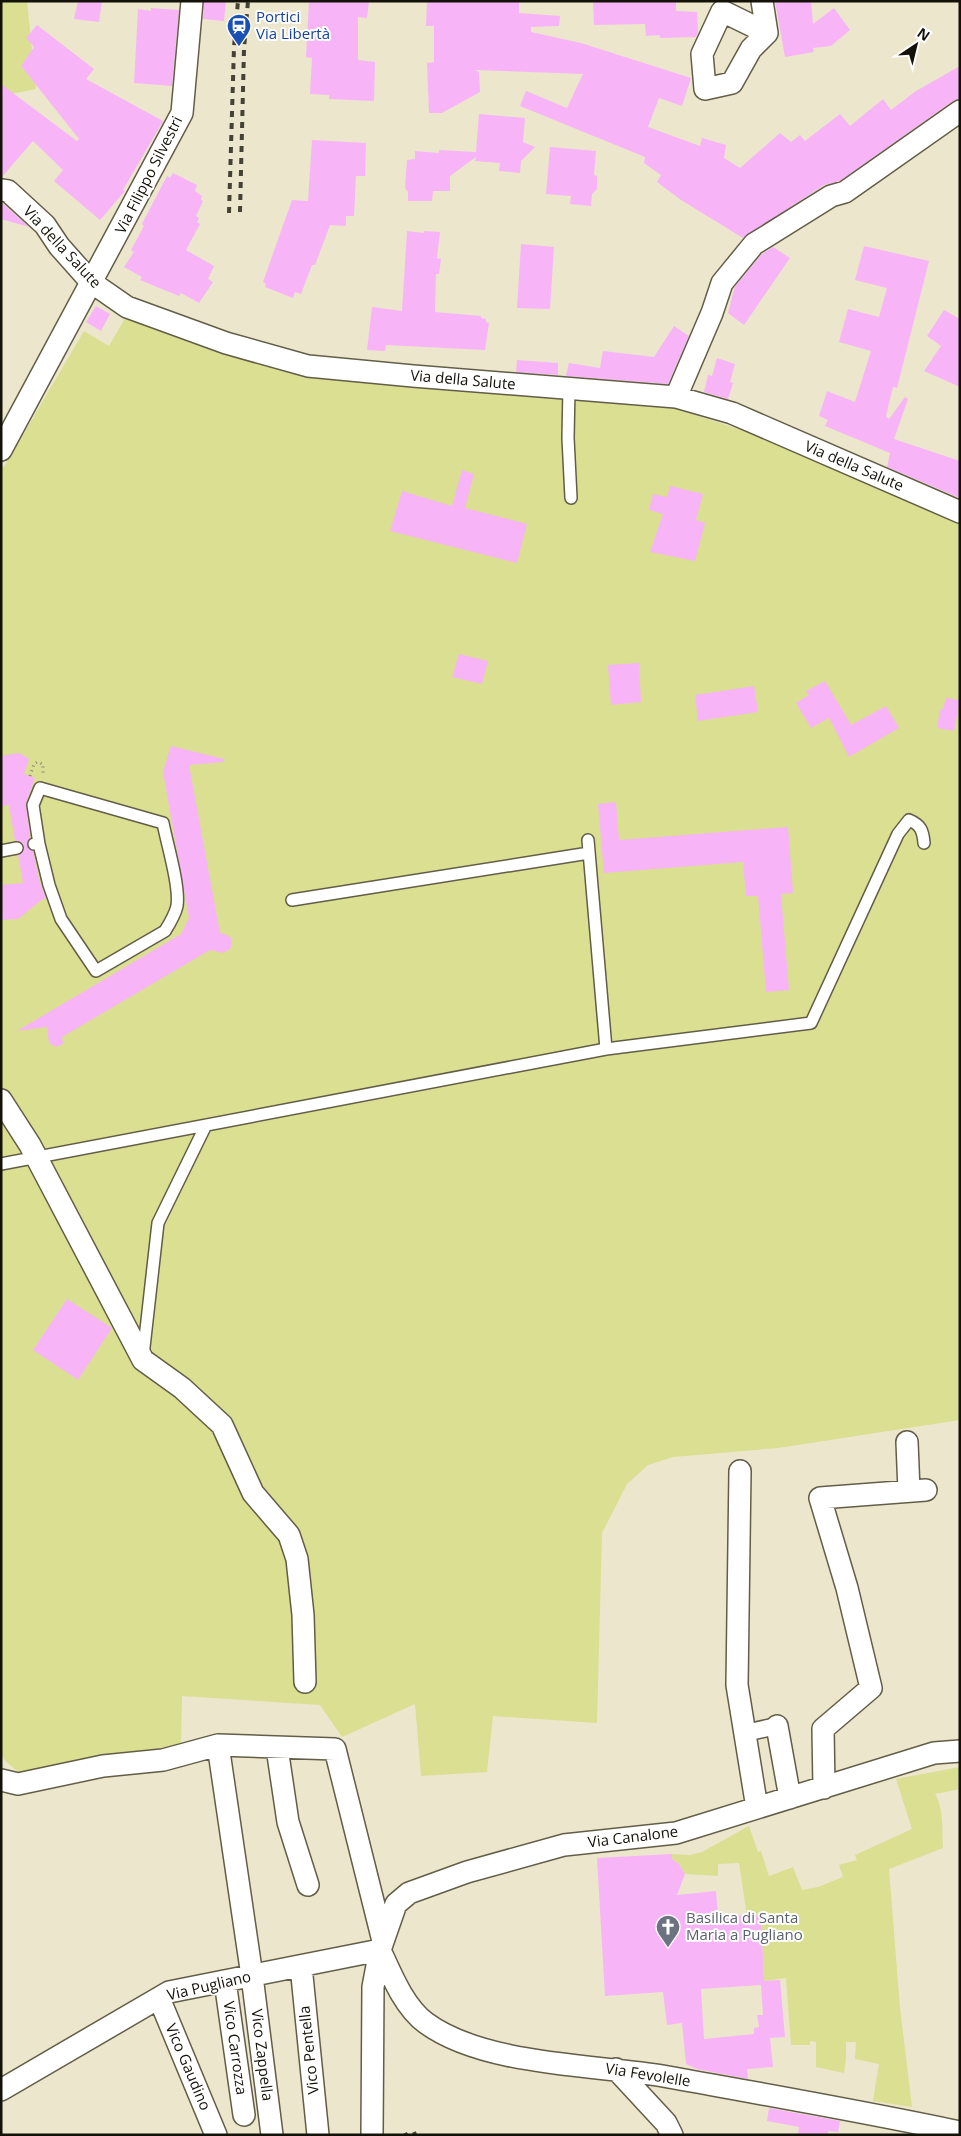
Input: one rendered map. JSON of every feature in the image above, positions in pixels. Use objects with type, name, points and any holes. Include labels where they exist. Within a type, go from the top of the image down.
[{"type":"street","name":"Via Filippo Silvestri","points":[[1,450],[182,113],[192,1]]},
{"type":"street","points":[[762,1],[767,33]]},
{"type":"street","points":[[676,397],[712,313],[722,283],[754,244],[831,196],[845,192],[960,111]]},
{"type":"street","name":"Via della Salute","points":[[1,190],[8,191],[46,225],[59,246],[91,282],[126,306],[226,343],[308,366],[676,397],[732,413],[960,512]]},
{"type":"street","points":[[1,1100],[36,1157],[143,1360],[182,1388],[222,1425],[254,1493],[289,1535],[297,1560],[303,1615],[305,1682]]},
{"type":"street","points":[[824,1788],[823,1729],[871,1688],[847,1588],[820,1498],[917,1490],[907,1442]]},
{"type":"street","points":[[740,1471],[737,1685],[757,1808]]},
{"type":"street","points":[[745,1733],[777,1726],[790,1798]]},
{"type":"street","points":[[1,1780],[18,1784],[103,1766],[163,1760],[218,1745],[335,1749],[382,1946],[373,1987],[372,2135]]},
{"type":"street","name":"Vico Zappella","points":[[218,1745],[252,1976],[272,2135]]},
{"type":"street","points":[[277,1748],[288,1822],[308,1885]]},
{"type":"street","name":"Via Canalone","points":[[382,1946],[396,1904],[409,1892],[468,1872],[564,1845],[676,1833],[934,1753],[960,1751]]},
{"type":"street","name":"Via Pugliano","points":[[1,2090],[170,1992],[301,1966],[382,1946]]},
{"type":"street","name":"Via Fevolelle","points":[[382,1946],[402,1996],[425,2023],[462,2042],[513,2056],[616,2069],[959,2133]]},
{"type":"street","name":"Vico Pentella","points":[[301,1966],[318,2135]]},
{"type":"street","name":"Vico Carrozza","points":[[225,1982],[244,2115]]},
{"type":"street","name":"Vico Gaudino","points":[[159,1998],[216,2135]]},
{"type":"street","points":[[616,2069],[666,2123],[672,2135]]},
{"type":"lane","points":[[569,388],[568,438],[571,498]]},
{"type":"lane","points":[[40,788],[163,823],[177,891],[177,905],[172,920],[165,931],[96,971],[61,919],[36,844],[33,805],[40,788]]},
{"type":"lane","points":[[1,1164],[606,1050],[811,1023],[898,834],[909,820],[918,824],[922,831],[924,843]]},
{"type":"lane","points":[[588,840],[606,1050]]},
{"type":"lane","points":[[1,851],[16,848]]},
{"type":"lane","points":[[292,900],[589,853]]},
{"type":"lane","points":[[143,1360],[158,1223],[206,1125]]},
{"type":"path","points":[[30,776],[34,764],[40,762],[44,764],[40,788]]},
{"type":"green space","points":[[1,1],[27,1],[36,89],[1,96]]},
{"type":"green space","points":[[127,315],[256,360],[670,407],[776,441],[960,524],[960,1420],[778,1448],[673,1457],[648,1465],[627,1484],[602,1533],[597,1723],[493,1716],[487,1772],[421,1776],[415,1704],[342,1737],[320,1705],[182,1696],[181,1744],[22,1775],[5,1761],[1,1751],[1,466],[4,467],[84,331],[109,346]]},
{"type":"green space","points":[[960,1767],[960,1789],[935,1794],[940,1806],[943,1848],[889,1869],[900,2008],[912,2107],[873,2101],[879,2064],[855,2059],[856,2042],[846,2042],[844,2073],[816,2067],[816,2042],[810,2041],[810,2045],[791,2045],[786,1978],[764,1981],[761,1916],[747,1916],[739,1863],[718,1864],[718,1876],[685,1874],[679,1864],[672,1859],[672,1854],[690,1855],[702,1852],[749,1826],[758,1852],[761,1851],[769,1876],[793,1867],[802,1890],[818,1887],[843,1877],[839,1865],[857,1860],[855,1855],[912,1829],[896,1779]]},
{"type":"building","points":[[78,1],[102,1],[99,22],[74,19]]},
{"type":"building","points":[[204,1],[226,1],[224,21],[203,19]]},
{"type":"building","points":[[309,1],[369,1],[367,18],[358,17],[358,60],[375,62],[374,101],[329,99],[329,95],[310,94],[312,58],[306,57]]},
{"type":"building","points":[[427,1],[519,1],[519,13],[560,16],[559,26],[531,27],[531,32],[581,43],[691,78],[682,106],[659,98],[648,127],[700,146],[702,138],[726,145],[724,158],[740,168],[780,133],[791,142],[800,135],[805,141],[840,114],[850,126],[883,99],[891,110],[916,91],[960,66],[960,99],[953,101],[840,181],[824,185],[743,238],[681,200],[657,182],[661,175],[644,163],[645,157],[520,106],[526,91],[567,108],[583,74],[475,70],[479,72],[480,92],[442,113],[429,113],[427,63],[434,62],[434,26],[426,26]]},
{"type":"building","points":[[593,1],[676,1],[676,11],[697,12],[698,32],[696,37],[660,38],[660,35],[646,36],[645,24],[594,25]]},
{"type":"building","points":[[775,1],[811,1],[813,24],[834,8],[850,30],[831,46],[813,48],[814,52],[785,57]]},
{"type":"building","points":[[151,8],[179,10],[172,86],[134,83],[138,9],[151,11]]},
{"type":"building","points":[[37,25],[94,69],[86,79],[163,121],[123,190],[125,191],[100,220],[54,181],[63,170],[33,141],[1,178],[1,84],[77,141],[79,139],[21,66],[34,47],[26,38]]},
{"type":"building","points":[[479,114],[525,118],[523,142],[535,147],[521,161],[520,173],[499,171],[500,163],[475,161],[476,157],[450,176],[450,191],[433,191],[432,201],[408,201],[408,192],[405,188],[407,160],[415,159],[415,151],[439,153],[439,150],[476,152]]},
{"type":"building","points":[[312,140],[366,143],[365,176],[356,176],[354,216],[346,216],[346,226],[330,225],[315,265],[312,265],[301,294],[295,292],[293,298],[265,287],[266,284],[263,282],[292,200],[308,201]]},
{"type":"building","points":[[550,147],[596,151],[594,175],[597,176],[597,189],[592,194],[591,206],[570,204],[571,196],[546,194]]},
{"type":"building","points":[[173,173],[197,185],[195,191],[202,196],[201,200],[203,201],[196,216],[199,218],[197,222],[200,224],[186,250],[214,266],[208,279],[213,282],[199,303],[181,293],[179,296],[140,280],[142,277],[124,267],[134,252],[131,250],[144,226],[142,224],[167,176],[170,178]]},
{"type":"building","points":[[2,203],[29,227],[1,219]]},
{"type":"building","points":[[407,231],[440,232],[437,258],[441,259],[439,274],[436,274],[435,312],[481,316],[481,318],[486,319],[486,322],[489,323],[485,350],[386,345],[385,351],[367,350],[372,307],[402,311]]},
{"type":"building","points":[[521,244],[554,247],[550,309],[517,308]]},
{"type":"building","points":[[864,246],[929,261],[897,388],[893,387],[886,416],[889,419],[905,397],[908,399],[894,439],[960,461],[960,498],[887,467],[890,453],[825,426],[828,420],[819,416],[827,391],[855,402],[871,351],[839,342],[848,309],[879,317],[887,288],[855,280]]},
{"type":"building","points":[[773,247],[790,258],[744,325],[728,313],[735,286],[762,254]]},
{"type":"building","points":[[96,306],[110,314],[101,331],[86,322]]},
{"type":"building","points":[[944,310],[960,319],[960,387],[924,371],[941,346],[927,336]]},
{"type":"building","points":[[674,326],[689,336],[668,384],[566,376],[569,363],[600,368],[603,351],[654,357]]},
{"type":"building","points":[[717,358],[735,364],[730,382],[733,383],[728,399],[704,392],[708,375],[712,376]]},
{"type":"building","points":[[517,360],[558,363],[558,375],[516,372]]},
{"type":"building","points":[[462,470],[474,474],[465,508],[527,524],[517,563],[390,531],[402,491],[452,506]]},
{"type":"building","points":[[670,486],[703,494],[696,520],[705,523],[695,561],[650,552],[663,514],[649,510],[653,494],[667,497]]},
{"type":"building","points":[[459,654],[488,661],[482,684],[452,677]]},
{"type":"building","points":[[639,663],[641,702],[611,705],[608,665]]},
{"type":"building","points":[[825,681],[851,725],[886,706],[899,728],[849,757],[829,718],[811,728],[796,703],[809,695],[806,691]]},
{"type":"building","points":[[754,686],[758,712],[698,721],[695,695]]},
{"type":"building","points":[[946,698],[960,700],[954,731],[937,728],[940,710],[943,709]]},
{"type":"building","points":[[171,746],[224,759],[224,762],[189,765],[220,933],[231,938],[231,948],[223,953],[210,950],[62,1037],[63,1044],[56,1047],[49,1043],[47,1027],[17,1031],[181,934],[189,918],[163,772]]},
{"type":"building","points":[[19,753],[29,759],[24,774],[35,778],[26,803],[30,837],[27,844],[28,848],[33,851],[39,880],[46,898],[18,919],[1,920],[1,885],[23,883],[18,855],[24,851],[24,846],[20,841],[15,841],[9,805],[1,806],[1,756]]},
{"type":"building","points":[[616,802],[619,840],[788,827],[793,893],[781,894],[789,990],[766,992],[758,896],[746,896],[743,862],[604,873],[598,804]]},
{"type":"building","points":[[67,1299],[112,1328],[78,1380],[33,1350]]},
{"type":"building","points":[[672,1854],[672,1859],[679,1864],[685,1874],[677,1895],[716,1891],[718,1916],[761,1915],[764,1981],[780,1980],[785,2037],[770,2038],[773,2067],[747,2069],[748,2079],[697,2069],[686,2064],[682,2023],[667,2025],[663,1992],[605,1996],[597,1858]],"holes":[[[761,1985],[763,2015],[757,2015],[759,2027],[754,2028],[754,2034],[704,2039],[701,1989]]]},
{"type":"building","points":[[769,2108],[840,2121],[838,2132],[828,2131],[828,2135],[798,2135],[799,2127],[767,2121]]},
{"type":"railway","points":[[229,213],[234,47],[238,1]]},
{"type":"railway","points":[[240,212],[244,49],[248,1]]},
{"type":"place","name":"Portici Via Libertà","points":[[239,47]]},
{"type":"place","name":"Basilica di Santa Maria a Pugliano","points":[[668,1948]]}]
